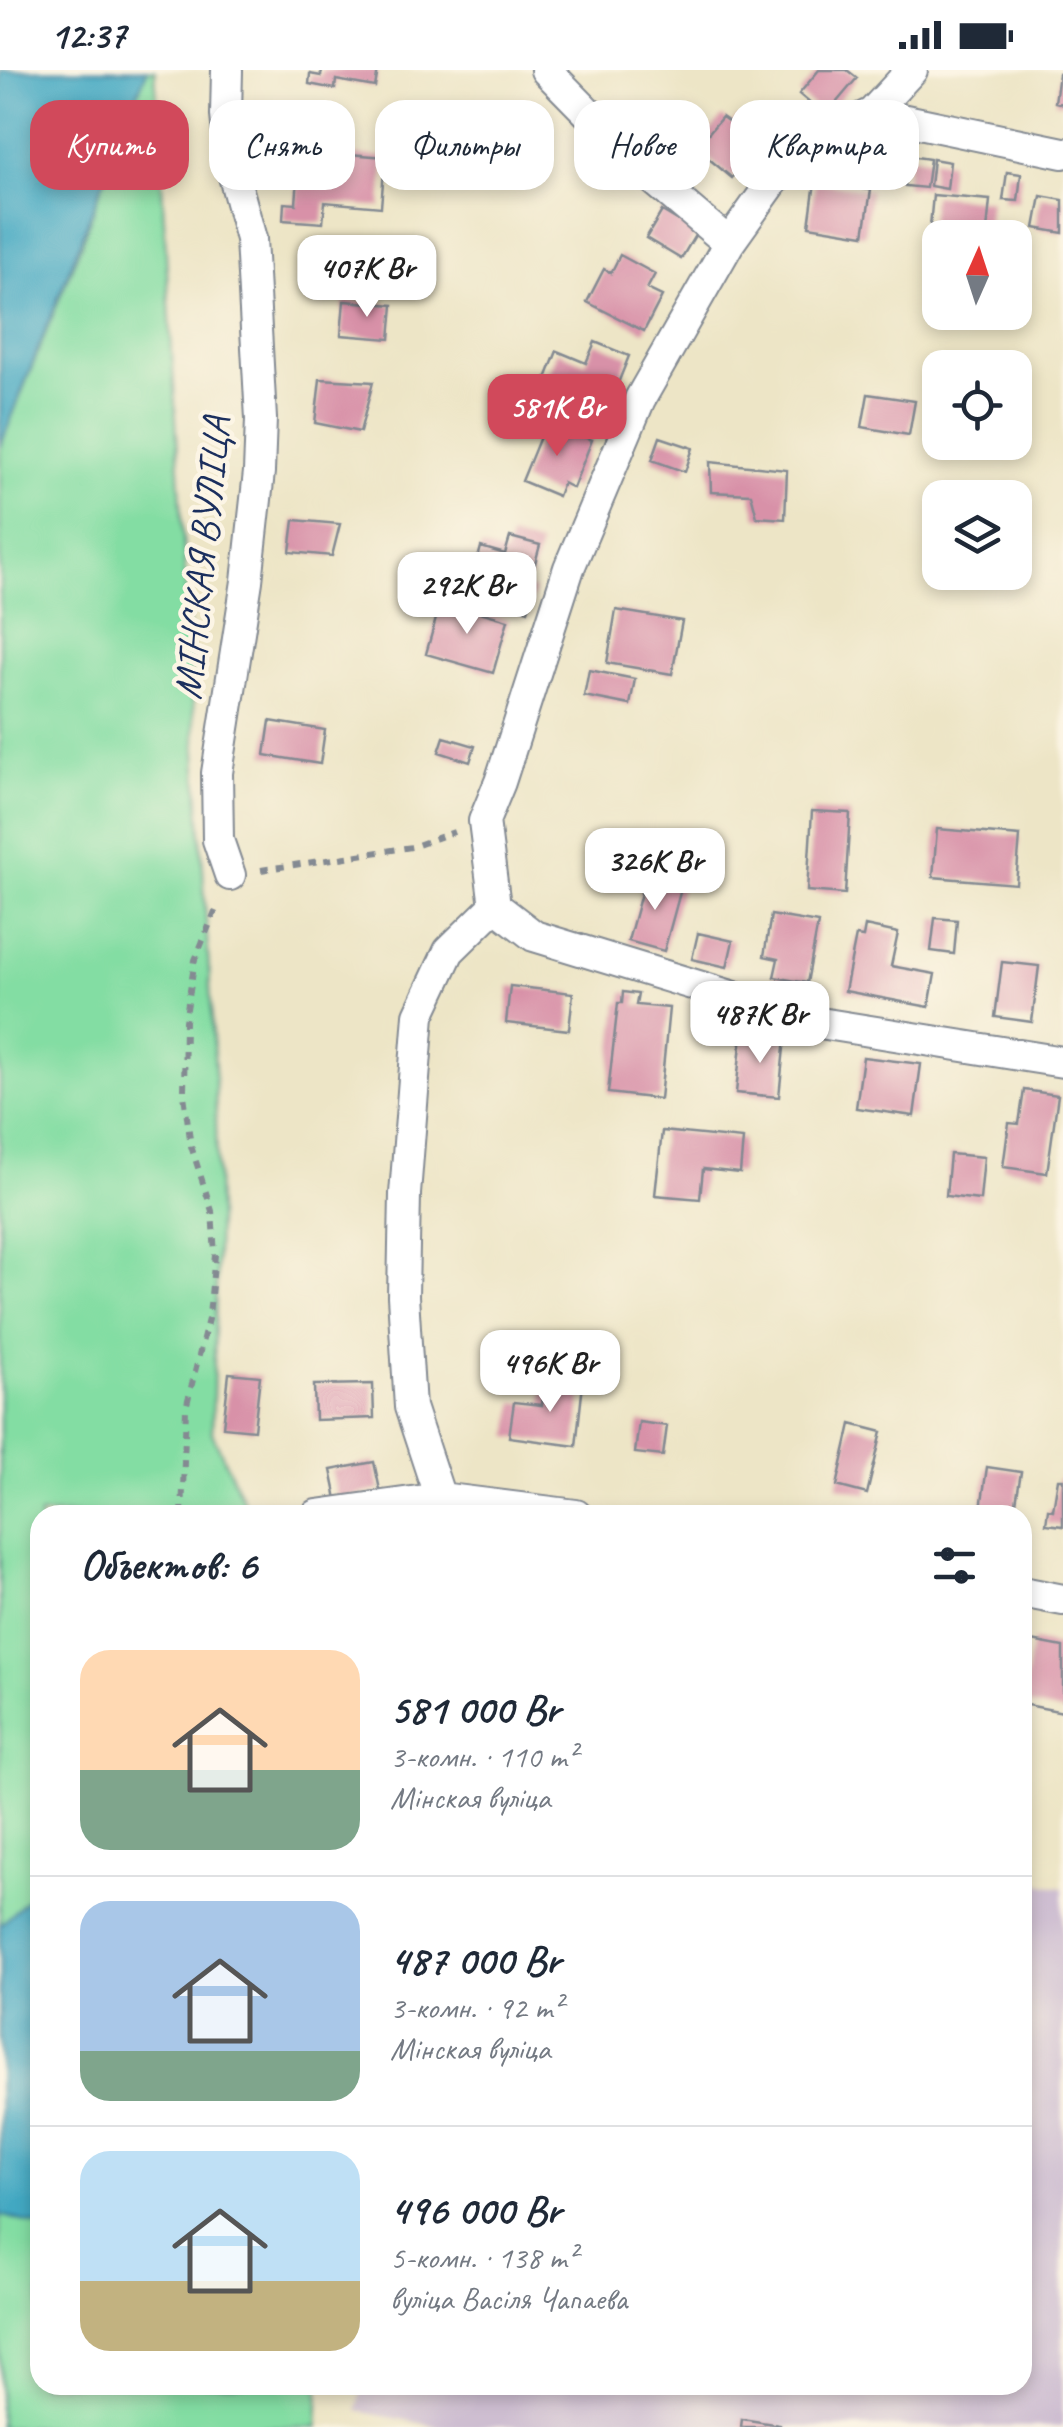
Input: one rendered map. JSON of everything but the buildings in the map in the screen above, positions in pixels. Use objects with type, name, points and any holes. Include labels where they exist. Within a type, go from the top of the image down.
[{"type":"street","name":"МІНСКАЯ ВУЛІЦА","points":[[227,70],[226,115],[232,165],[250,239],[260,419],[259,472],[247,581],[216,774],[218,840],[230,875]]},
{"type":"street","points":[[546,70],[652,178],[729,243]]},
{"type":"street","points":[[884,100],[912,70]]},
{"type":"street","points":[[919,123],[1063,153]]},
{"type":"street","points":[[767,190],[729,243],[640,399],[569,568],[484,821],[495,906],[534,936],[820,1023],[1063,1062]]},
{"type":"street","points":[[440,1498],[410,1407],[403,1296],[411,1107],[420,1015],[434,977],[449,952],[495,906]]},
{"type":"street","points":[[389,1505],[440,1498],[496,1505]]},
{"type":"street","points":[[1032,1594],[1063,1600]]},
{"type":"path","points":[[182,1505],[186,1408],[209,1315],[215,1255],[212,1211],[190,1146],[184,1095],[186,1021],[196,960],[230,875],[412,847],[484,821]]},
{"type":"shaded area","points":[[1032,1882],[1063,1888],[1063,2427],[441,2427],[357,2411],[361,2395],[1032,2395]]},
{"type":"green space","points":[[143,70],[155,70],[157,100],[132,100]]},
{"type":"green space","points":[[100,190],[162,190],[215,1070],[218,1216],[212,1433],[245,1505],[30,1505],[30,2395],[320,2395],[318,2427],[0,2427],[0,447]]},
{"type":"water","points":[[0,70],[147,70],[135,100],[30,100],[30,190],[100,190],[0,447]]},
{"type":"water","points":[[30,1896],[30,2223],[0,2215],[0,1925]]}]
